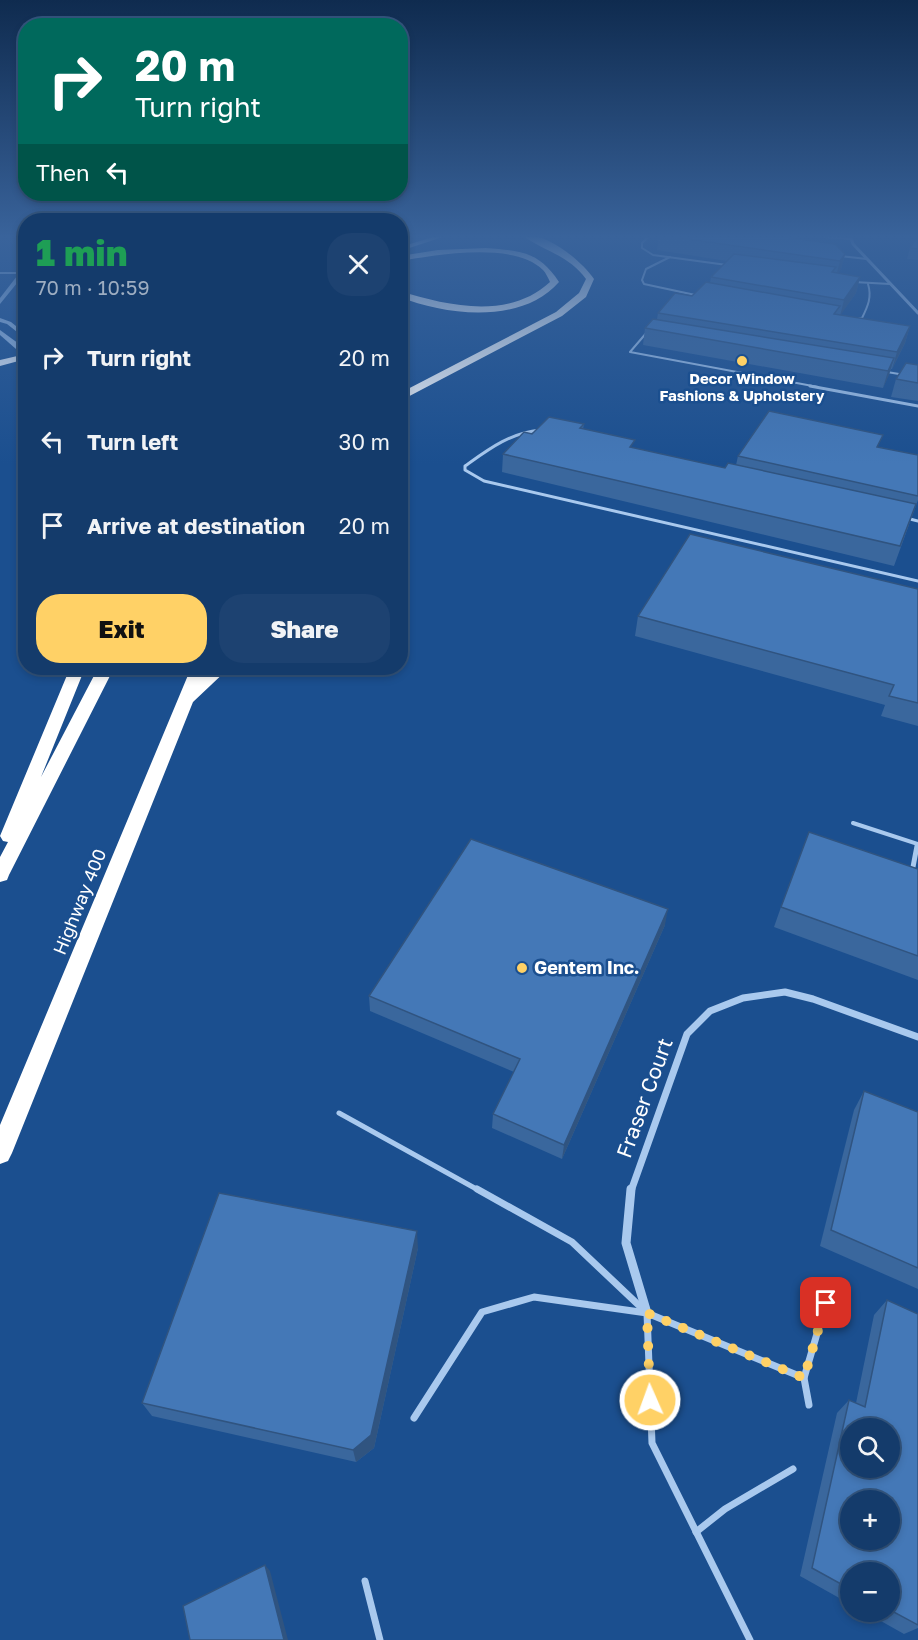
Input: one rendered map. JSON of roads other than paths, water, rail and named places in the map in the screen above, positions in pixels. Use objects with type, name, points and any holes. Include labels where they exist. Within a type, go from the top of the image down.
[{"type":"highway","points":[[408,394],[562,312]]},
{"type":"highway","points":[[0,860],[31,777],[74,675]]},
{"type":"highway","points":[[0,875],[102,675]]},
{"type":"highway","name":"Highway 400","points":[[0,1154],[196,675]]},
{"type":"highway","points":[[183,704],[214,675]]},
{"type":"main road","points":[[0,363],[18,358]]},
{"type":"main road","points":[[0,372],[18,368]]},
{"type":"street","points":[[0,321],[9,323],[18,330]]},
{"type":"street","points":[[0,332],[18,348]]},
{"type":"street","name":"Fraser Court","points":[[647,1313],[626,1243],[629,1195],[687,1034],[710,1011],[743,998],[784,992],[813,999],[918,1037]]},
{"type":"lane","points":[[852,320],[862,318],[865,312]]},
{"type":"lane","points":[[658,333],[647,331],[630,352],[918,406]]},
{"type":"lane","points":[[883,371],[906,375]]},
{"type":"lane","points":[[543,430],[519,433],[501,441],[465,466],[465,470],[484,481],[918,581]]},
{"type":"lane","points":[[897,516],[918,521]]},
{"type":"lane","points":[[853,823],[918,844],[916,868],[903,864]]},
{"type":"lane","points":[[339,1113],[572,1242],[647,1313],[652,1443],[750,1640]]},
{"type":"lane","points":[[414,1418],[482,1312],[534,1296],[647,1313],[804,1378]]},
{"type":"lane","points":[[809,1405],[804,1378],[826,1303]]},
{"type":"lane","points":[[696,1532],[725,1509],[793,1469]]},
{"type":"lane","points":[[365,1581],[381,1640]]},
{"type":"place","name":"Decor Window Fashions & Upholstery","points":[[742,361]]},
{"type":"place","name":"Gentem Inc.","points":[[522,968]]}]
